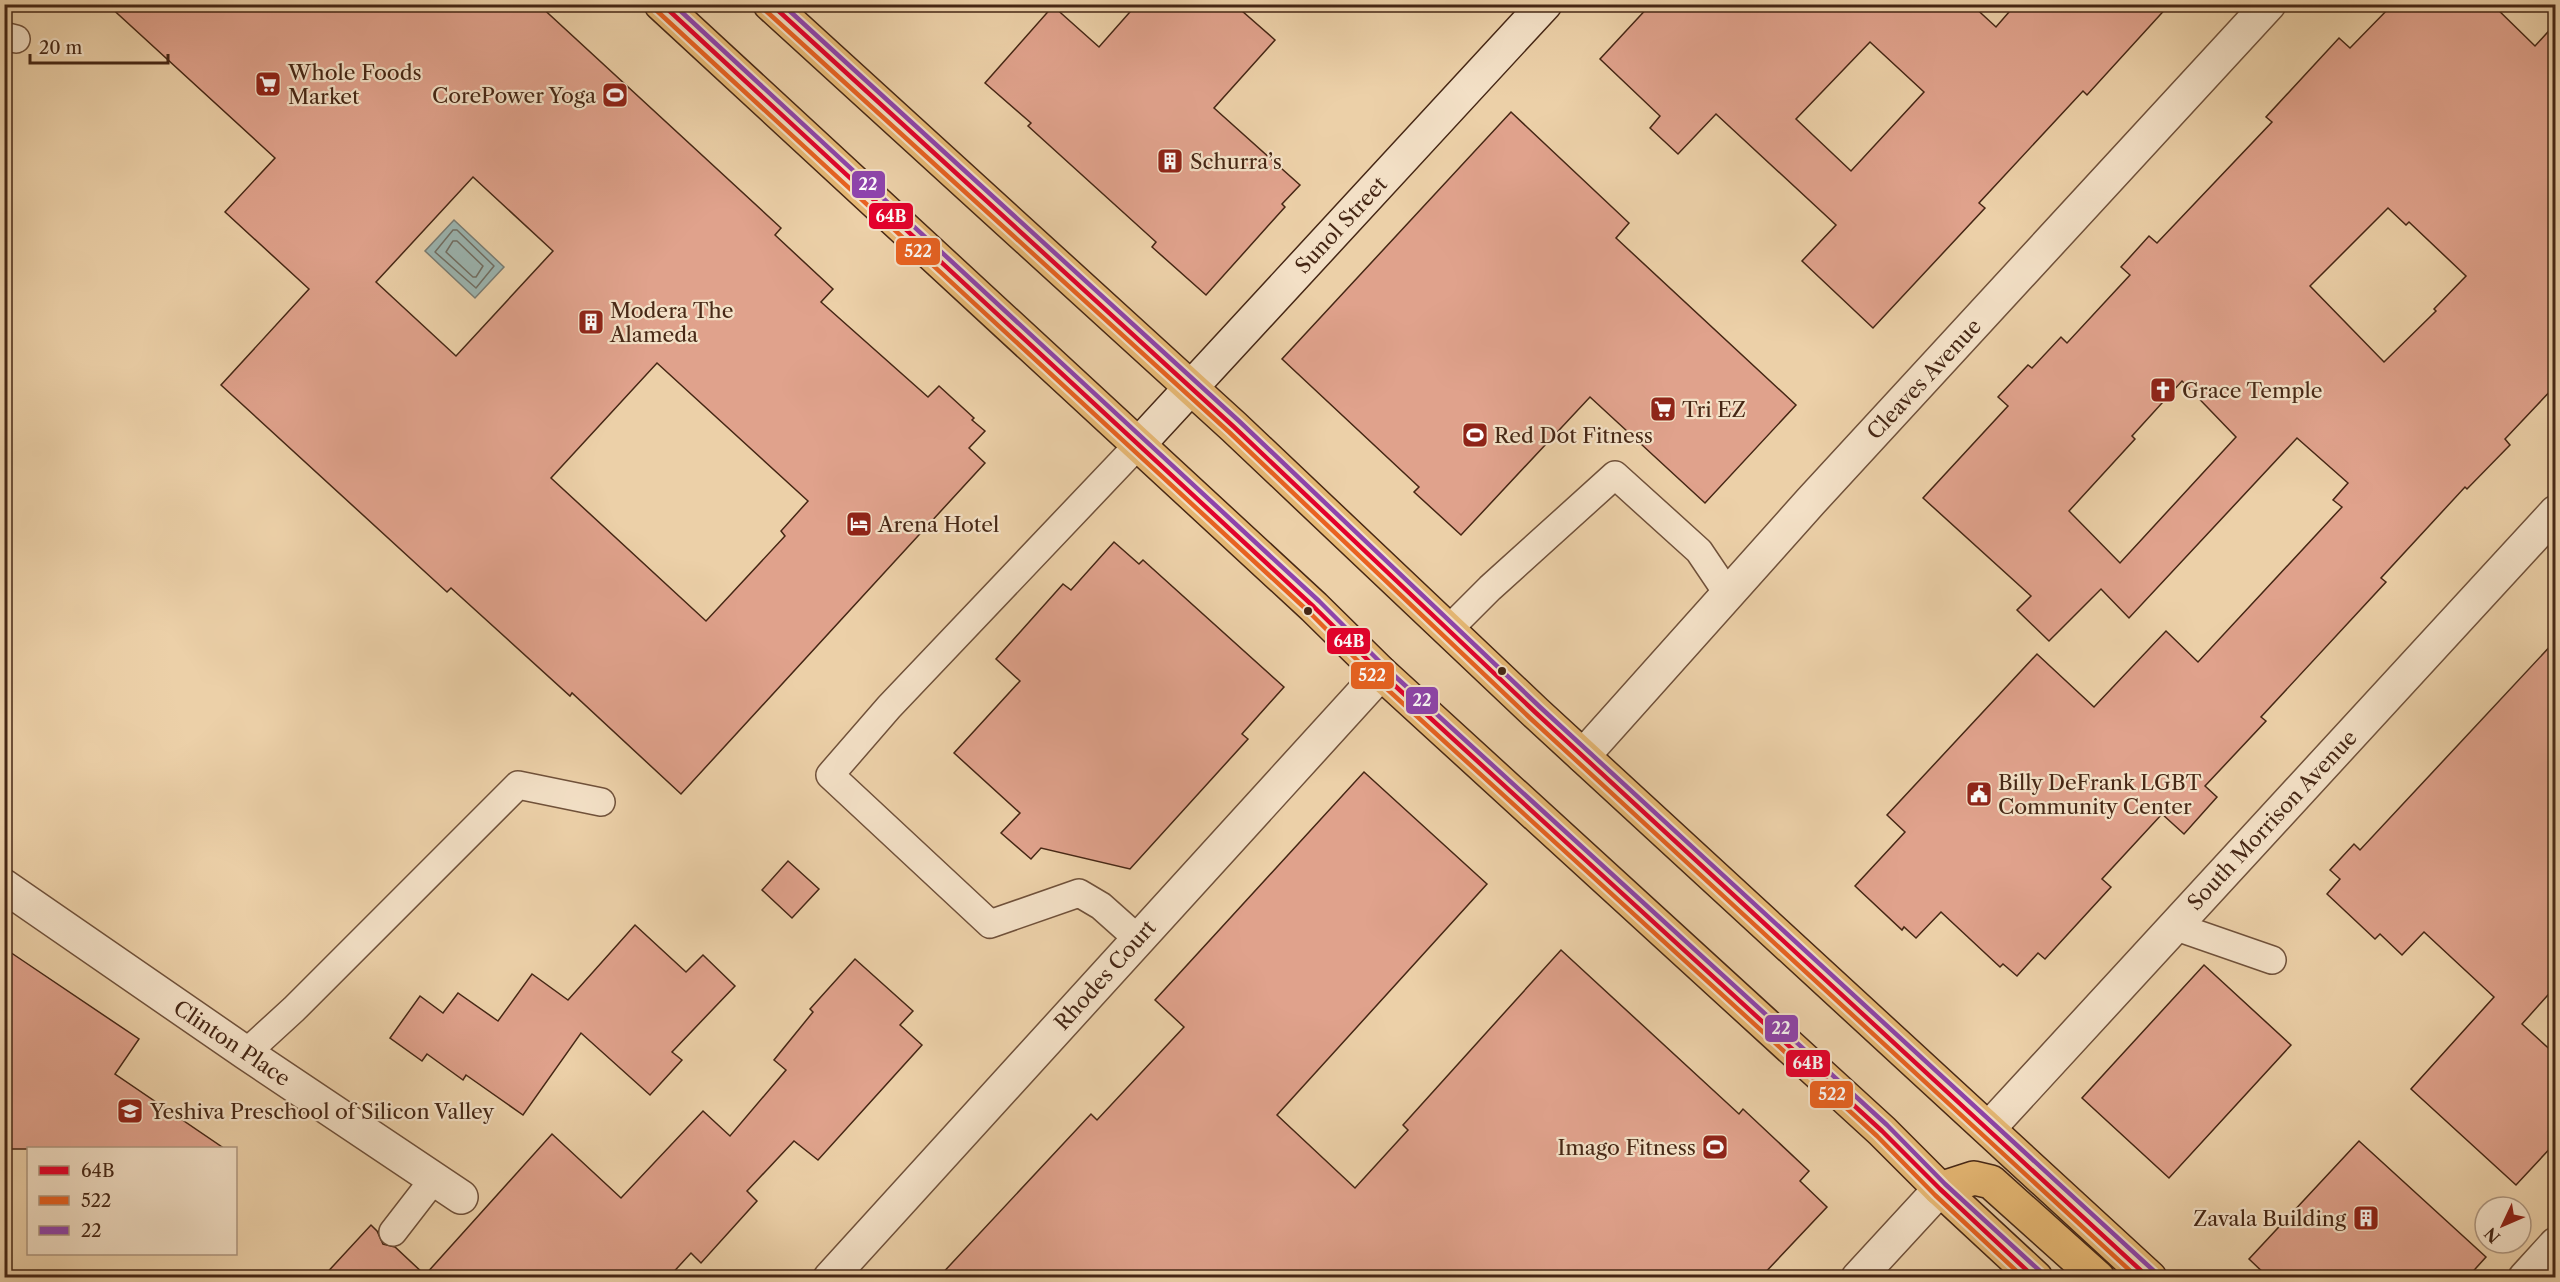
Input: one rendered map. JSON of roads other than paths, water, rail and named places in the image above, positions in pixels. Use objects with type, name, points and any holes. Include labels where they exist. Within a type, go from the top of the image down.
[{"type":"main road","points":[[661,4],[1314,607],[1381,673],[1882,1131],[1940,1189],[2036,1278]]},
{"type":"main road","points":[[770,4],[1190,388],[1582,756],[2150,1278]]},
{"type":"main road","points":[[1940,1189],[1974,1178],[1991,1182],[2098,1278]]},
{"type":"street","name":"Sunol Street","points":[[1137,446],[1545,4]]},
{"type":"street","name":"Cleaves Avenue","points":[[1582,756],[2269,4]]},
{"type":"street","name":"South Morrison Avenue","points":[[1989,1128],[2556,512]]},
{"type":"street","name":"Rhodes Court","points":[[830,1278],[1381,673]]},
{"type":"street","name":"Clinton Place","points":[[4,886],[246,1053],[461,1197]]},
{"type":"street","points":[[1858,1278],[1940,1189]]},
{"type":"street","points":[[2525,1278],[2556,1244]]},
{"type":"lane","points":[[1137,446],[889,707],[830,775],[990,924],[1079,893],[1101,906],[1138,939]]},
{"type":"lane","points":[[1448,630],[1490,588],[1615,475],[1699,551],[1728,594]]},
{"type":"lane","points":[[246,1053],[294,1009],[518,785],[601,802]]},
{"type":"lane","points":[[2174,926],[2272,960]]},
{"type":"lane","points":[[393,1232],[434,1179]]},
{"type":"water","points":[[454,220],[504,267],[475,298],[425,251]]},
{"type":"place","name":"Whole Foods Market","points":[[268,84]]},
{"type":"place","name":"CorePower Yoga","points":[[615,95]]},
{"type":"place","name":"Schurra’s","points":[[1170,161]]},
{"type":"place","name":"Modera The Alameda","points":[[591,322]]},
{"type":"place","name":"Grace Temple","points":[[2163,390]]},
{"type":"place","name":"Tri EZ","points":[[1663,409]]},
{"type":"place","name":"Red Dot Fitness","points":[[1475,435]]},
{"type":"place","name":"Arena Hotel","points":[[859,524]]},
{"type":"place","name":"Billy DeFrank LGBT Community Center","points":[[1979,794]]},
{"type":"place","name":"Yeshiva Preschool of Silicon Valley","points":[[130,1111]]},
{"type":"place","name":"Imago Fitness","points":[[1715,1147]]},
{"type":"place","name":"Zavala Building","points":[[2366,1218]]}]
